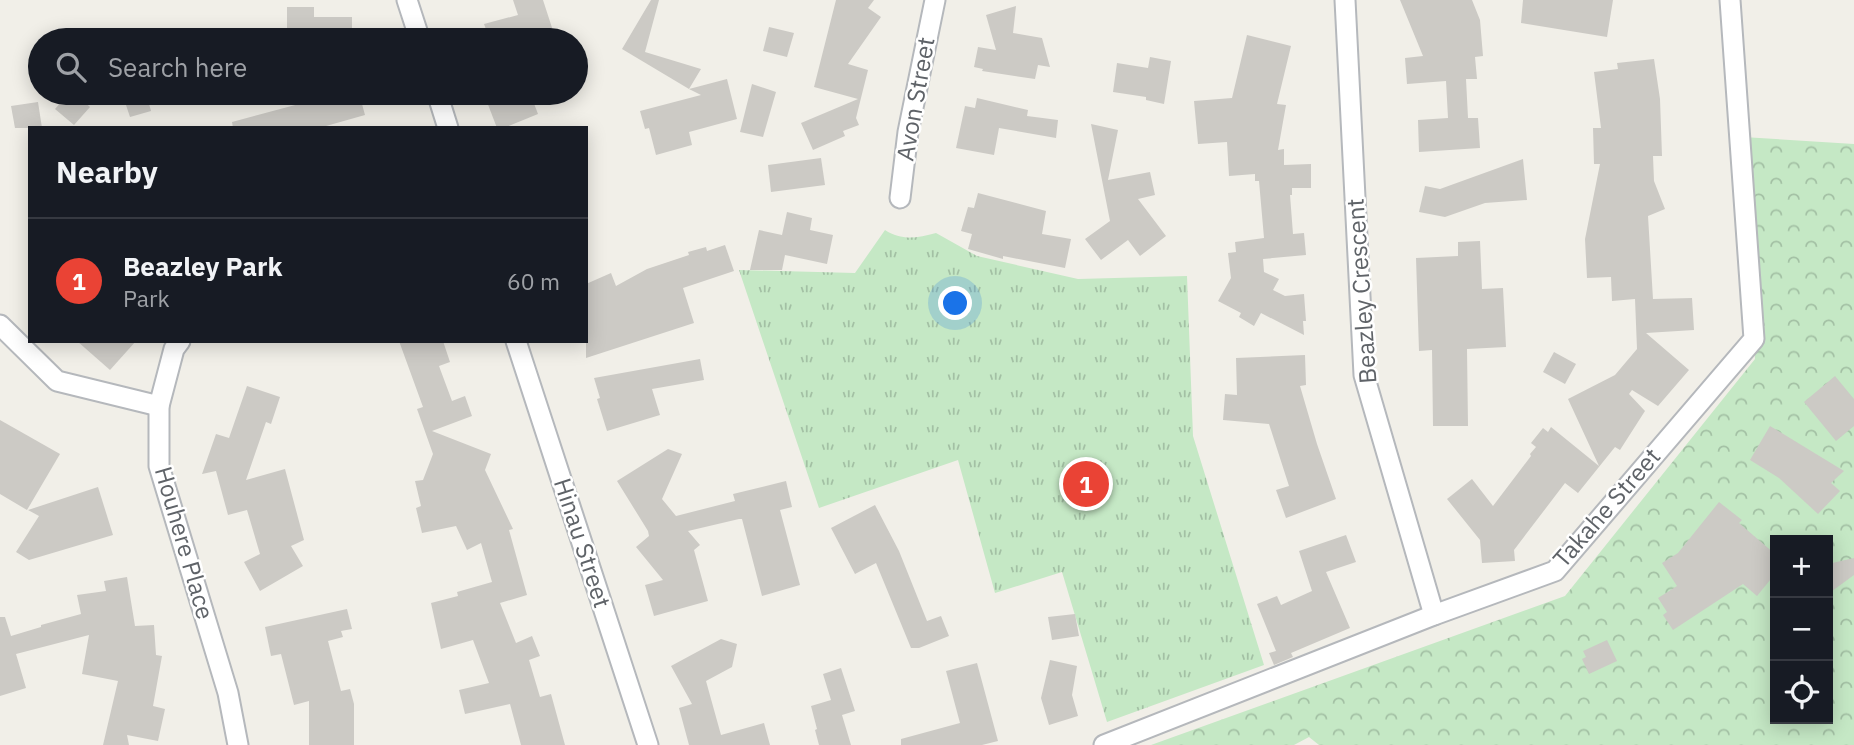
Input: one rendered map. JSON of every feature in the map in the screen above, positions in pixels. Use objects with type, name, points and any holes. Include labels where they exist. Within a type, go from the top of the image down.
[{"type":"street","points":[[407,0],[416,28]]},
{"type":"street","name":"Avon Street","points":[[900,198],[908,132],[935,0]]},
{"type":"street","name":"Beazley Crescent","points":[[1345,0],[1364,375],[1434,615]]},
{"type":"street","name":"Takahe Street","points":[[1104,745],[1434,615],[1555,571],[1754,339],[1730,0]]},
{"type":"street","points":[[441,105],[447,126]]},
{"type":"street","points":[[0,325],[57,381],[159,406]]},
{"type":"street","name":"Houhere Place","points":[[178,343],[174,349],[159,406],[159,466],[228,693],[238,745]]},
{"type":"street","name":"Hinau Street","points":[[517,343],[648,745]]},
{"type":"green space","points":[[1743,137],[1854,144],[1854,745],[1319,745],[1309,737],[1294,745],[1151,745],[1565,596],[1755,359]]},
{"type":"green space","points":[[885,230],[910,238],[936,233],[977,256],[1078,279],[1187,276],[1193,436],[1264,665],[1107,722],[1062,572],[995,593],[958,460],[819,508],[739,270],[855,273]]},
{"type":"building","points":[[513,0],[543,0],[552,28],[486,28],[484,24],[518,15]]},
{"type":"building","points":[[651,0],[659,0],[645,52],[701,69],[689,89],[622,49]]},
{"type":"building","points":[[836,0],[874,0],[868,8],[881,17],[848,64],[868,70],[856,118],[859,125],[843,131],[845,136],[813,150],[801,123],[858,99],[814,87]]},
{"type":"building","points":[[1400,0],[1472,0],[1480,20],[1483,56],[1475,57],[1477,79],[1466,79],[1468,118],[1478,118],[1480,148],[1419,152],[1418,120],[1448,118],[1446,81],[1407,84],[1405,58],[1423,56]]},
{"type":"building","points":[[1523,0],[1613,0],[1607,37],[1521,23]]},
{"type":"building","points":[[1016,6],[1013,33],[1042,38],[1050,67],[1038,65],[1035,79],[982,71],[983,69],[974,67],[978,47],[996,50],[986,15]]},
{"type":"building","points":[[287,7],[314,7],[314,17],[352,17],[352,28],[287,28]]},
{"type":"building","points":[[769,27],[794,33],[787,57],[763,51]]},
{"type":"building","points":[[1247,35],[1291,46],[1277,104],[1286,105],[1278,150],[1284,149],[1284,165],[1311,164],[1311,188],[1292,188],[1290,195],[1293,234],[1304,233],[1306,255],[1263,259],[1264,272],[1279,279],[1273,290],[1285,296],[1304,294],[1304,335],[1261,313],[1254,326],[1239,317],[1241,313],[1218,301],[1231,278],[1228,253],[1236,252],[1235,242],[1264,238],[1259,181],[1255,181],[1255,174],[1229,176],[1227,142],[1198,144],[1194,101],[1232,98]]},
{"type":"building","points":[[1150,57],[1171,61],[1164,104],[1146,100],[1146,97],[1113,92],[1117,63],[1148,68]]},
{"type":"building","points":[[1654,59],[1660,99],[1662,156],[1653,156],[1654,181],[1665,209],[1648,216],[1653,299],[1692,298],[1694,330],[1646,333],[1689,370],[1658,406],[1632,390],[1629,394],[1645,411],[1620,450],[1615,447],[1578,493],[1565,483],[1514,550],[1515,561],[1482,563],[1480,540],[1447,499],[1472,479],[1493,506],[1531,456],[1536,447],[1531,443],[1543,428],[1548,432],[1551,427],[1599,466],[1568,399],[1615,375],[1637,349],[1635,299],[1612,301],[1611,277],[1587,278],[1585,239],[1600,164],[1594,164],[1593,128],[1601,128],[1594,72],[1618,69],[1617,63]]},
{"type":"building","points":[[727,79],[737,119],[689,132],[692,145],[656,155],[649,128],[645,129],[640,111],[701,95],[689,89]]},
{"type":"building","points":[[752,84],[776,92],[763,137],[740,132]]},
{"type":"building","points":[[977,98],[1028,110],[1027,116],[1058,120],[1056,138],[999,128],[994,155],[956,148],[965,106],[975,108]]},
{"type":"building","points":[[38,105],[42,126],[15,128],[11,106]]},
{"type":"building","points":[[58,105],[90,107],[74,125],[55,109]]},
{"type":"building","points":[[126,105],[149,105],[151,111],[130,117]]},
{"type":"building","points":[[295,105],[362,105],[365,115],[326,126],[233,126],[232,122]]},
{"type":"building","points":[[488,105],[535,105],[538,114],[509,126],[496,126]]},
{"type":"building","points":[[1091,124],[1118,130],[1108,180],[1150,172],[1155,195],[1138,199],[1166,236],[1140,256],[1128,240],[1101,260],[1085,239],[1110,221]]},
{"type":"building","points":[[821,158],[825,185],[771,192],[768,165]]},
{"type":"building","points":[[1523,159],[1527,200],[1485,203],[1445,217],[1419,212],[1425,186],[1440,189]]},
{"type":"building","points":[[978,193],[1046,211],[1042,234],[1071,239],[1065,268],[1003,256],[1003,259],[968,249],[972,234],[961,231],[968,207],[974,208]]},
{"type":"building","points":[[787,212],[812,218],[810,230],[833,235],[827,264],[785,255],[782,270],[750,270],[759,230],[782,235]]},
{"type":"building","points":[[1480,241],[1482,289],[1503,288],[1506,347],[1467,349],[1468,426],[1433,426],[1432,350],[1419,351],[1416,258],[1458,256],[1458,242]]},
{"type":"building","points":[[725,245],[734,271],[683,288],[694,323],[586,358],[588,283],[611,273],[616,286],[647,269],[689,255],[688,252],[706,247],[707,251]]},
{"type":"building","points":[[79,343],[134,343],[110,370]]},
{"type":"building","points":[[400,343],[444,343],[450,362],[439,366],[452,401],[465,396],[472,416],[432,431],[491,454],[485,470],[513,529],[509,530],[527,595],[500,603],[516,643],[532,636],[540,656],[529,660],[540,697],[551,694],[565,745],[521,745],[510,704],[465,714],[459,690],[489,683],[473,640],[441,649],[431,603],[458,596],[457,592],[492,582],[481,543],[467,550],[456,526],[422,533],[416,508],[421,506],[415,481],[423,480],[433,454],[417,409],[423,407]]},
{"type":"building","points":[[1554,352],[1576,364],[1565,384],[1543,372]]},
{"type":"building","points":[[1305,355],[1306,385],[1300,386],[1336,499],[1286,518],[1276,490],[1289,486],[1269,424],[1223,420],[1225,394],[1237,395],[1236,358]]},
{"type":"building","points":[[700,359],[704,380],[652,389],[660,415],[607,431],[594,378]]},
{"type":"building","points":[[1835,376],[1854,399],[1854,426],[1836,441],[1804,402]]},
{"type":"building","points":[[247,386],[280,397],[271,424],[266,422],[246,480],[285,469],[304,540],[291,546],[303,566],[260,591],[244,562],[260,554],[247,510],[228,515],[216,471],[202,474],[216,434],[229,438]]},
{"type":"building","points":[[0,420],[60,454],[27,510],[0,494]]},
{"type":"building","points":[[1770,426],[1844,471],[1831,483],[1840,491],[1818,514],[1779,478],[1750,460]]},
{"type":"building","points":[[668,449],[682,454],[662,499],[676,516],[735,501],[733,494],[786,481],[792,507],[780,510],[800,585],[762,596],[742,519],[739,519],[688,531],[700,545],[694,550],[708,601],[654,616],[645,585],[663,580],[636,547],[649,536],[648,531],[617,481]]},
{"type":"building","points":[[98,487],[113,535],[29,560],[16,552],[39,516],[28,510]]},
{"type":"building","points":[[1719,502],[1742,520],[1739,523],[1770,550],[1770,580],[1757,596],[1743,584],[1673,630],[1663,615],[1667,612],[1658,598],[1677,586],[1662,563],[1678,553]]},
{"type":"building","points":[[875,505],[899,551],[927,621],[941,616],[949,636],[919,648],[911,648],[876,563],[855,574],[831,528]]},
{"type":"building","points":[[1346,535],[1356,562],[1326,572],[1350,628],[1291,653],[1293,657],[1274,665],[1269,653],[1276,651],[1257,604],[1277,596],[1281,605],[1312,591],[1299,551]]},
{"type":"building","points":[[1854,558],[1854,575],[1833,590],[1833,563]]},
{"type":"building","points":[[127,577],[135,626],[154,625],[156,655],[162,656],[153,706],[165,709],[158,741],[127,735],[129,745],[103,745],[118,681],[82,674],[89,635],[16,654],[26,688],[0,696],[0,617],[5,617],[11,636],[41,627],[81,614],[77,595],[106,591],[104,581]]},
{"type":"building","points":[[347,609],[352,629],[341,631],[343,637],[328,641],[341,691],[350,689],[354,704],[354,745],[309,745],[309,701],[294,705],[281,654],[271,656],[265,627]]},
{"type":"building","points":[[1075,614],[1079,636],[1052,640],[1048,617]]},
{"type":"building","points":[[721,639],[737,644],[732,667],[706,681],[721,735],[764,723],[770,745],[689,745],[679,708],[692,704],[671,666]]},
{"type":"building","points":[[1607,640],[1617,661],[1589,674],[1582,659],[1586,657],[1583,651]]},
{"type":"building","points":[[1050,660],[1077,666],[1072,695],[1078,716],[1049,725],[1041,698]]},
{"type":"building","points":[[977,663],[998,741],[982,745],[901,745],[901,739],[960,723],[946,671]]},
{"type":"building","points":[[841,668],[855,711],[842,715],[851,745],[819,745],[811,706],[831,700],[823,674]]},
{"type":"place","name":"Beazley Park","points":[[1086,484]]}]
